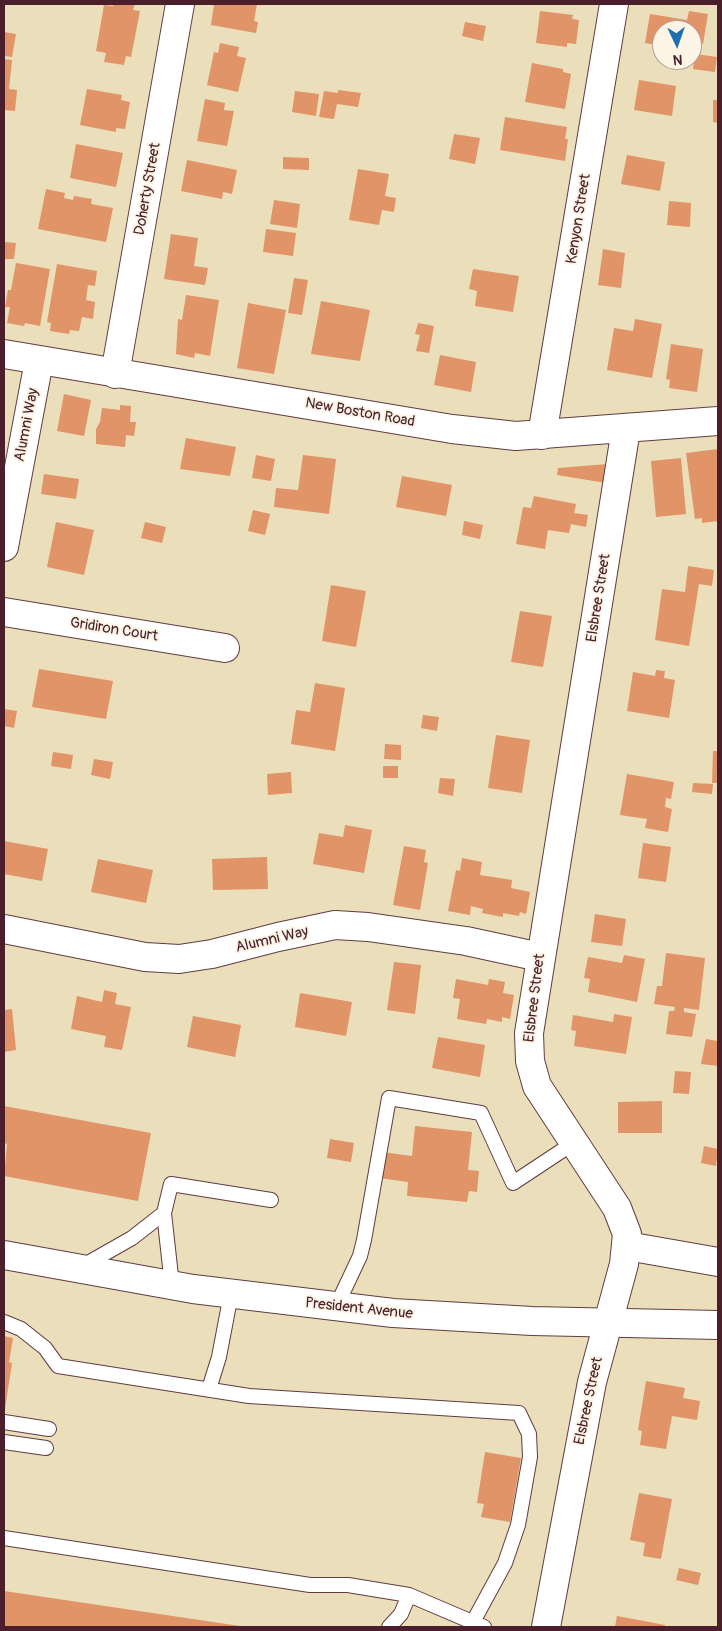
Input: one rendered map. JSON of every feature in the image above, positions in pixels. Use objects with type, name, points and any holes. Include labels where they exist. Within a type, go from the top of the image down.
[{"type":"street","name":"Doherty Street","points":[[115,374],[180,4]]},
{"type":"street","name":"Kenyon Street","points":[[542,435],[614,4]]},
{"type":"street","name":"New Boston Road","points":[[4,354],[452,429],[516,436],[718,421]]},
{"type":"street","name":"Alumni Way","points":[[4,547],[39,361]]},
{"type":"street","name":"Elsbree Street","points":[[546,1627],[592,1382],[627,1246],[624,1222],[617,1208],[537,1086],[530,1062],[529,1033],[626,429]]},
{"type":"street","name":"Gridiron Court","points":[[4,612],[225,648]]},
{"type":"street","name":"Alumni Way","points":[[4,929],[145,957],[179,959],[212,954],[335,925],[368,926],[466,941],[540,957]]},
{"type":"street","points":[[627,1246],[718,1262]]},
{"type":"street","name":"President Avenue","points":[[4,1255],[172,1285],[336,1307],[433,1316],[606,1323],[718,1325]]},
{"type":"lane","points":[[336,1307],[360,1256],[366,1232],[389,1098],[481,1113],[513,1183],[575,1142]]},
{"type":"lane","points":[[172,1285],[164,1213],[171,1184],[271,1200]]},
{"type":"lane","points":[[78,1269],[132,1238],[164,1213]]},
{"type":"lane","points":[[209,1389],[219,1357],[230,1294]]},
{"type":"lane","points":[[4,1322],[21,1329],[45,1348],[58,1366],[249,1396],[519,1413],[529,1434],[530,1457],[518,1525],[505,1563],[478,1625],[409,1595],[348,1585],[310,1585],[4,1538]]},
{"type":"lane","points":[[4,1422],[49,1429]]},
{"type":"lane","points":[[4,1442],[46,1448]]},
{"type":"lane","points":[[389,1627],[401,1614],[409,1595]]},
{"type":"building","points":[[113,4],[135,4],[133,10],[140,11],[131,57],[126,56],[124,65],[104,62],[106,53],[96,51],[104,5],[113,6]]},
{"type":"building","points":[[214,4],[257,4],[254,21],[258,22],[256,33],[211,25]]},
{"type":"building","points":[[540,11],[573,15],[572,19],[579,20],[576,44],[567,43],[567,47],[536,43]]},
{"type":"building","points":[[689,11],[708,14],[703,44],[702,20],[687,20]]},
{"type":"building","points":[[650,14],[687,20],[652,20],[652,44],[645,43]]},
{"type":"building","points":[[465,22],[486,26],[483,41],[462,36]]},
{"type":"building","points":[[4,32],[16,34],[12,57],[4,56]]},
{"type":"building","points":[[220,43],[239,47],[237,56],[246,58],[238,92],[207,85],[214,52],[218,53]]},
{"type":"building","points":[[702,55],[717,57],[715,72],[700,70],[702,70]]},
{"type":"building","points":[[4,59],[12,60],[9,89],[17,90],[15,111],[4,110]]},
{"type":"building","points":[[532,63],[563,69],[563,72],[571,74],[565,109],[525,102]]},
{"type":"building","points":[[639,80],[676,86],[672,116],[634,110]]},
{"type":"building","points":[[87,89],[122,95],[121,100],[130,102],[125,129],[116,128],[116,132],[80,125]]},
{"type":"building","points":[[338,90],[361,93],[358,107],[337,104],[334,119],[319,117],[324,91],[338,93]]},
{"type":"building","points":[[295,91],[319,94],[316,116],[292,112]]},
{"type":"building","points":[[205,99],[225,103],[224,110],[234,111],[227,146],[197,141]]},
{"type":"building","points":[[713,100],[718,100],[718,123],[713,122]]},
{"type":"building","points":[[505,117],[567,127],[565,139],[568,139],[565,161],[500,150]]},
{"type":"building","points":[[454,134],[480,138],[475,164],[449,159]]},
{"type":"building","points":[[76,144],[123,153],[116,187],[70,178]]},
{"type":"building","points":[[627,155],[665,162],[660,191],[621,184]]},
{"type":"building","points":[[283,157],[309,158],[309,170],[283,169]]},
{"type":"building","points":[[187,160],[237,170],[232,194],[223,192],[222,199],[181,191]]},
{"type":"building","points":[[358,169],[389,174],[385,196],[396,198],[394,212],[382,210],[379,225],[349,220]]},
{"type":"building","points":[[46,189],[65,193],[64,198],[73,200],[74,196],[92,199],[91,204],[113,208],[106,242],[38,229]]},
{"type":"building","points":[[274,200],[300,204],[297,228],[270,224]]},
{"type":"building","points":[[669,201],[691,203],[690,227],[667,225]]},
{"type":"building","points":[[266,229],[296,233],[293,256],[263,252]]},
{"type":"building","points":[[171,234],[198,238],[194,266],[208,268],[205,285],[164,279]]},
{"type":"building","points":[[4,242],[16,243],[14,259],[4,259]]},
{"type":"building","points":[[603,249],[625,253],[621,288],[598,285]]},
{"type":"building","points":[[16,263],[50,269],[40,326],[25,323],[24,326],[7,323],[10,307],[5,307],[8,290],[11,290]]},
{"type":"building","points":[[57,264],[97,271],[95,286],[88,285],[86,300],[95,302],[93,319],[82,317],[79,331],[70,330],[69,334],[50,331],[51,323],[47,322]]},
{"type":"building","points":[[473,269],[519,276],[513,312],[475,306],[477,291],[469,289]]},
{"type":"building","points":[[294,278],[308,280],[302,315],[288,313]]},
{"type":"building","points":[[186,295],[219,300],[210,356],[195,353],[194,358],[176,354],[178,319],[182,320]]},
{"type":"building","points":[[321,301],[370,310],[360,361],[311,354]]},
{"type":"building","points":[[248,303],[286,310],[274,374],[237,368]]},
{"type":"building","points":[[635,319],[662,324],[652,378],[607,370],[614,328],[633,331]]},
{"type":"building","points":[[418,323],[434,326],[429,353],[416,351],[420,335],[415,334]]},
{"type":"building","points":[[671,344],[703,349],[697,392],[669,388],[670,380],[666,379]]},
{"type":"building","points":[[440,355],[476,362],[471,392],[434,385]]},
{"type":"building","points":[[64,394],[91,400],[84,436],[57,431]]},
{"type":"building","points":[[120,405],[131,406],[130,422],[136,422],[134,436],[126,435],[125,447],[96,444],[96,429],[100,422],[102,408],[120,410]]},
{"type":"building","points":[[186,438],[236,447],[230,476],[180,469]]},
{"type":"building","points":[[718,449],[718,521],[702,523],[702,518],[695,519],[686,453]]},
{"type":"building","points":[[256,455],[275,459],[271,481],[252,478]]},
{"type":"building","points":[[303,455],[336,459],[329,514],[274,507],[276,488],[298,490]]},
{"type":"building","points":[[681,458],[686,514],[656,517],[651,461]]},
{"type":"building","points":[[608,464],[606,483],[557,475],[558,468]]},
{"type":"building","points":[[44,474],[79,479],[76,499],[41,494]]},
{"type":"building","points":[[402,476],[452,485],[446,516],[396,507]]},
{"type":"building","points":[[534,496],[576,504],[574,513],[588,515],[586,527],[571,524],[569,533],[548,530],[545,549],[516,544],[523,507],[531,508]]},
{"type":"building","points":[[253,510],[270,514],[265,535],[248,531]]},
{"type":"building","points":[[464,521],[483,525],[480,539],[462,535]]},
{"type":"building","points":[[56,522],[94,530],[84,575],[47,567]]},
{"type":"building","points":[[145,522],[166,527],[162,543],[141,538]]},
{"type":"building","points":[[688,566],[714,570],[712,586],[699,584],[689,646],[655,640],[662,589],[685,592]]},
{"type":"building","points":[[331,585],[366,591],[356,647],[322,641]]},
{"type":"building","points":[[520,611],[552,616],[543,667],[511,662]]},
{"type":"building","points":[[39,669],[113,681],[106,719],[32,707]]},
{"type":"building","points":[[656,670],[665,671],[664,678],[675,680],[669,718],[627,711],[633,672],[655,676]]},
{"type":"building","points":[[315,683],[345,688],[335,751],[291,744],[296,710],[310,712]]},
{"type":"building","points":[[4,709],[17,711],[14,728],[4,726]]},
{"type":"building","points":[[423,715],[439,717],[437,731],[421,728]]},
{"type":"building","points":[[496,735],[530,740],[522,793],[488,788]]},
{"type":"building","points":[[385,744],[401,745],[401,760],[384,759]]},
{"type":"building","points":[[713,751],[718,751],[718,783],[712,783]]},
{"type":"building","points":[[53,752],[73,755],[71,769],[51,766]]},
{"type":"building","points":[[94,759],[113,762],[110,779],[91,775]]},
{"type":"building","points":[[383,766],[398,766],[398,778],[383,778]]},
{"type":"building","points":[[291,772],[292,793],[268,795],[267,774]]},
{"type":"building","points":[[627,774],[674,782],[671,799],[666,798],[665,807],[672,809],[668,832],[645,828],[647,819],[620,815]]},
{"type":"building","points":[[440,778],[455,779],[453,796],[438,793]]},
{"type":"building","points":[[693,783],[713,784],[712,794],[692,792]]},
{"type":"building","points":[[345,825],[372,830],[364,873],[313,864],[319,833],[343,837]]},
{"type":"building","points":[[4,841],[48,849],[42,881],[4,874]]},
{"type":"building","points":[[643,843],[671,847],[666,882],[638,878]]},
{"type":"building","points":[[404,846],[426,850],[424,862],[428,863],[420,910],[393,905]]},
{"type":"building","points":[[267,857],[268,889],[213,890],[212,859]]},
{"type":"building","points":[[462,858],[482,862],[480,875],[512,880],[511,888],[530,892],[526,914],[520,912],[519,916],[503,913],[503,917],[482,913],[483,909],[471,906],[470,915],[448,911],[456,870],[460,871]]},
{"type":"building","points":[[98,859],[153,870],[146,903],[91,892]]},
{"type":"building","points":[[595,914],[626,919],[622,946],[591,942]]},
{"type":"building","points":[[666,953],[705,958],[699,1010],[684,1008],[684,1012],[696,1014],[692,1037],[666,1034],[669,1011],[674,1011],[675,1007],[654,1004],[657,986],[662,986]]},
{"type":"building","points":[[624,955],[645,959],[637,1002],[588,992],[590,979],[584,978],[588,957],[622,963]]},
{"type":"building","points":[[394,962],[421,965],[415,1014],[387,1010]]},
{"type":"building","points":[[456,979],[488,985],[489,979],[505,982],[503,993],[514,995],[510,1019],[502,1017],[502,1022],[487,1019],[486,1024],[457,1019],[460,999],[453,998]]},
{"type":"building","points":[[104,990],[117,993],[115,1004],[131,1007],[122,1050],[104,1047],[106,1036],[71,1029],[77,996],[102,1002]]},
{"type":"building","points":[[300,993],[352,1002],[346,1036],[295,1027]]},
{"type":"building","points":[[12,1009],[16,1050],[4,1052],[4,1010]]},
{"type":"building","points":[[614,1014],[632,1017],[626,1054],[574,1046],[576,1031],[571,1030],[573,1015],[613,1022]]},
{"type":"building","points":[[193,1016],[241,1025],[235,1057],[187,1047]]},
{"type":"building","points":[[438,1037],[485,1045],[480,1077],[432,1068]]},
{"type":"building","points":[[706,1039],[718,1041],[718,1066],[701,1064]]},
{"type":"building","points":[[675,1071],[691,1072],[689,1094],[673,1093]]},
{"type":"building","points":[[662,1101],[662,1133],[618,1133],[618,1102]]},
{"type":"building","points":[[4,1106],[151,1133],[138,1201],[4,1176],[7,1144],[4,1143]]},
{"type":"building","points":[[415,1126],[472,1132],[468,1170],[479,1171],[477,1192],[469,1191],[467,1202],[407,1196],[408,1182],[379,1178],[382,1152],[412,1156]]},
{"type":"building","points":[[330,1139],[354,1143],[351,1162],[327,1158]]},
{"type":"building","points":[[704,1146],[718,1149],[716,1166],[701,1163]]},
{"type":"building","points":[[4,1336],[13,1338],[9,1362],[12,1363],[5,1409]]},
{"type":"building","points":[[646,1381],[685,1388],[683,1398],[700,1401],[697,1420],[672,1416],[666,1449],[640,1445],[642,1431],[638,1430]]},
{"type":"building","points":[[485,1452],[521,1458],[510,1522],[481,1517],[484,1504],[477,1503]]},
{"type":"building","points":[[639,1493],[672,1499],[661,1559],[643,1556],[645,1543],[630,1540]]},
{"type":"building","points":[[679,1568],[701,1573],[698,1585],[676,1580]]},
{"type":"building","points":[[4,1591],[240,1626],[240,1627],[4,1627]]},
{"type":"building","points":[[617,1616],[665,1625],[665,1627],[615,1627]]}]
